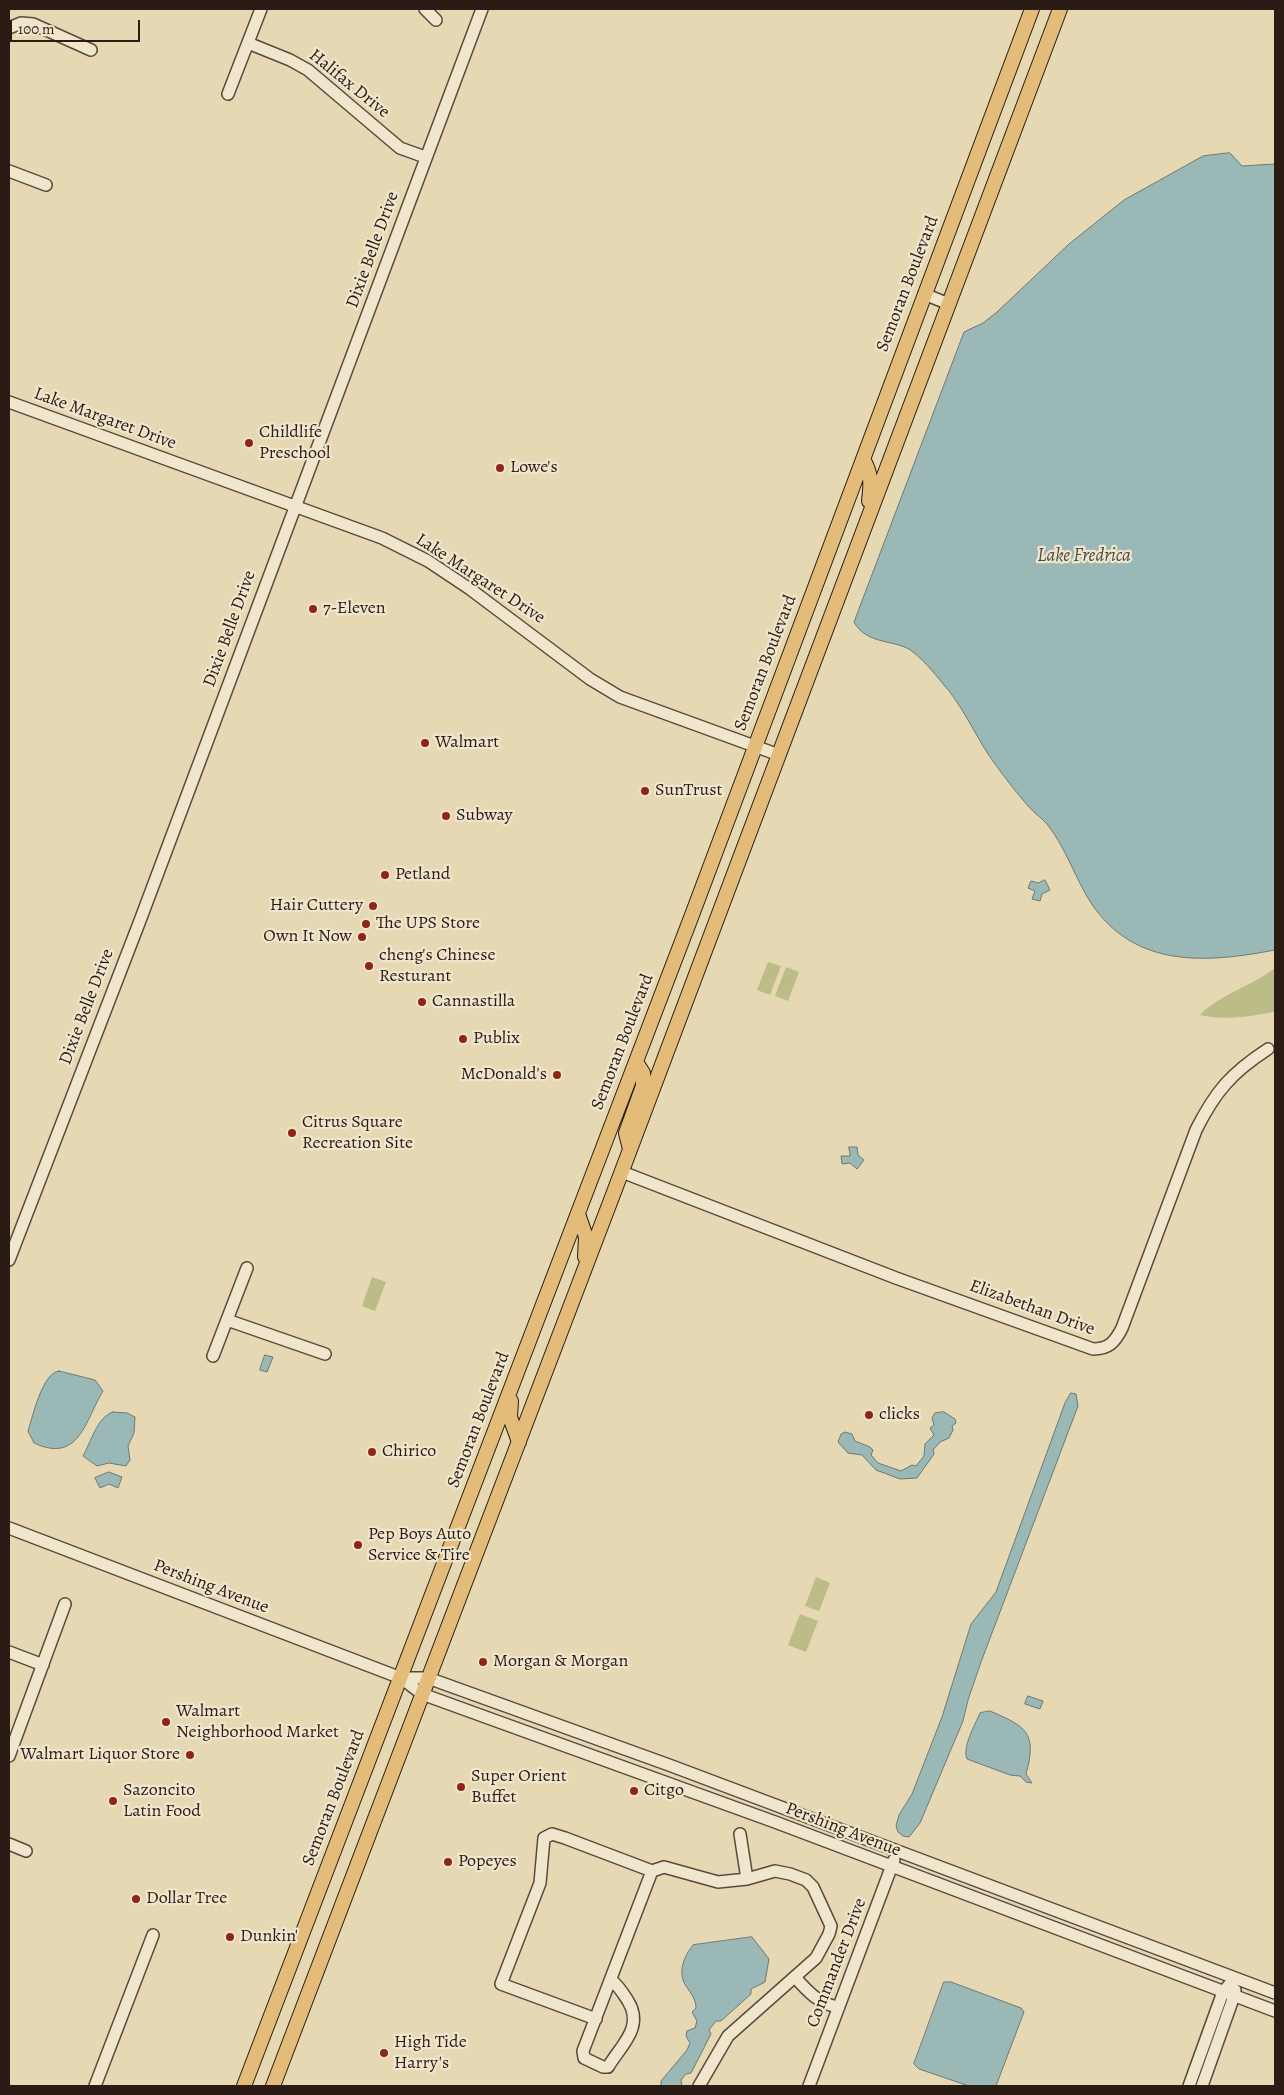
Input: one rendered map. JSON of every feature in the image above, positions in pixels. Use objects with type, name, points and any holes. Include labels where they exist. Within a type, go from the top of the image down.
[{"type":"main road","name":"Semoran Boulevard","points":[[244,2086],[636,1062],[1032,9]]},
{"type":"main road","points":[[273,2086],[622,1172],[1060,9]]},
{"type":"main road","points":[[863,459],[870,470],[872,484],[863,534]]},
{"type":"main road","points":[[630,1149],[626,1133],[643,1086],[643,1072],[636,1062]]},
{"type":"main road","points":[[578,1214],[586,1237],[584,1270]]},
{"type":"main road","points":[[512,1385],[510,1416],[519,1442]]},
{"type":"street","points":[[228,94],[261,9]]},
{"type":"street","points":[[425,9],[436,20]]},
{"type":"street","name":"Dixie Belle Drive","points":[[9,1260],[141,918],[294,506],[383,275],[425,156],[482,9]]},
{"type":"street","points":[[9,28],[20,22],[33,24],[91,50]]},
{"type":"street","name":"Halifax Drive","points":[[248,43],[290,60],[308,70],[400,148],[425,156]]},
{"type":"street","points":[[9,171],[46,185]]},
{"type":"street","points":[[924,294],[949,304]]},
{"type":"street","name":"Lake Margaret Drive","points":[[9,402],[382,538],[428,561],[539,638],[590,678],[620,697],[779,755]]},
{"type":"street","name":"Elizabethan Drive","points":[[622,1172],[896,1278],[1093,1349],[1100,1349],[1110,1346],[1119,1334],[1196,1130],[1212,1100],[1226,1081],[1245,1064],[1268,1049]]},
{"type":"street","points":[[213,1356],[247,1268]]},
{"type":"street","points":[[227,1320],[325,1354]]},
{"type":"street","name":"Pershing Avenue","points":[[9,1528],[401,1678],[422,1694],[871,1859],[1275,2011]]},
{"type":"street","points":[[9,1756],[65,1604]]},
{"type":"street","points":[[9,1652],[43,1665]]},
{"type":"street","name":"Pershing Avenue","points":[[401,1678],[428,1678],[669,1765],[1275,1993]]},
{"type":"street","points":[[596,2019],[501,1984],[540,1883],[544,1838],[552,1834],[652,1871],[664,1867],[718,1882],[747,1879],[775,1871],[806,1880],[813,1887],[823,1906],[830,1926],[829,1934],[816,1958],[728,2036],[699,2086]]},
{"type":"street","points":[[740,1834],[747,1879]]},
{"type":"street","points":[[9,1844],[26,1851]]},
{"type":"street","points":[[871,1859],[878,1844]]},
{"type":"street","name":"Commander Drive","points":[[809,2086],[897,1851]]},
{"type":"street","points":[[611,1980],[620,1988],[634,2010],[635,2024],[608,2066],[603,2067],[584,2058],[583,2051],[652,1871]]},
{"type":"street","points":[[95,2086],[153,1934]]},
{"type":"street","points":[[795,1977],[818,1999],[832,2006],[839,2006]]},
{"type":"street","points":[[1189,2086],[1223,1992],[1235,1978]]},
{"type":"street","points":[[1202,2086],[1234,1996],[1235,1978]]},
{"type":"green space","points":[[768,962],[781,966],[770,995],[757,990]]},
{"type":"green space","points":[[786,967],[799,972],[788,1001],[775,996]]},
{"type":"green space","points":[[1275,968],[1275,1012],[1229,1018],[1200,1015],[1217,1001]]},
{"type":"green space","points":[[372,1277],[386,1282],[375,1311],[362,1306]]},
{"type":"green space","points":[[816,1577],[830,1583],[819,1611],[805,1606]]},
{"type":"green space","points":[[800,1614],[818,1621],[806,1652],[788,1645]]},
{"type":"water","name":"Lake Fredrica","points":[[1230,153],[1242,166],[1275,164],[1275,950],[1224,957],[1198,958],[1174,956],[1151,950],[1129,940],[1109,925],[1091,903],[1054,833],[1003,775],[949,691],[923,660],[907,648],[874,639],[860,630],[854,622],[964,332],[983,323],[997,312],[1069,244],[1124,200],[1203,156]]},
{"type":"water","points":[[1045,880],[1050,890],[1042,894],[1040,901],[1032,899],[1035,891],[1028,888],[1031,881],[1038,883]]},
{"type":"water","points":[[849,1147],[857,1147],[858,1155],[864,1160],[857,1169],[850,1163],[842,1164],[841,1156],[850,1156]]},
{"type":"water","points":[[265,1355],[273,1357],[267,1372],[260,1370]]},
{"type":"water","points":[[59,1371],[95,1380],[103,1391],[79,1436],[71,1444],[61,1448],[49,1448],[34,1443],[28,1431],[43,1387],[53,1374]]},
{"type":"water","points":[[1071,1393],[1076,1394],[1078,1406],[981,1662],[963,1721],[920,1823],[909,1837],[903,1836],[898,1832],[896,1826],[899,1815],[912,1794],[942,1717],[971,1624],[996,1592],[1065,1403]]},
{"type":"water","points":[[113,1412],[127,1413],[135,1417],[134,1433],[128,1446],[130,1460],[126,1466],[109,1463],[97,1466],[83,1456],[99,1424],[107,1415]]},
{"type":"water","points":[[944,1412],[955,1419],[956,1423],[952,1426],[953,1430],[949,1438],[940,1442],[933,1450],[934,1454],[917,1478],[900,1479],[876,1470],[862,1455],[848,1453],[838,1442],[841,1434],[845,1432],[852,1434],[855,1441],[873,1450],[871,1455],[878,1463],[901,1471],[912,1465],[916,1466],[924,1456],[925,1444],[934,1435],[930,1428],[934,1425],[932,1418],[935,1413]]},
{"type":"water","points":[[109,1472],[122,1477],[118,1488],[109,1484],[100,1488],[95,1478]]},
{"type":"water","points":[[1028,1696],[1043,1701],[1040,1709],[1025,1704]]},
{"type":"water","points":[[990,1711],[1012,1721],[1026,1732],[1030,1749],[1026,1774],[1032,1783],[1026,1782],[1020,1776],[1010,1775],[967,1759],[966,1748],[980,1713]]},
{"type":"water","points":[[752,1937],[769,1959],[765,1982],[751,1989],[751,1994],[721,2021],[716,2021],[709,2030],[711,2034],[691,2073],[686,2074],[681,2080],[682,2086],[661,2086],[661,2081],[687,2050],[690,2043],[686,2036],[687,2031],[695,2028],[697,2021],[692,2012],[696,2008],[695,2002],[682,1976],[684,1959],[690,1949],[693,1945]]},
{"type":"water","points":[[944,1982],[951,1982],[1021,2008],[1024,2012],[996,2086],[969,2086],[919,2069],[914,2064]]},
{"type":"place","name":"Childlife Preschool","points":[[249,443]]},
{"type":"place","name":"Lowe's","points":[[500,468]]},
{"type":"place","name":"7-Eleven","points":[[313,609]]},
{"type":"place","name":"Walmart","points":[[425,743]]},
{"type":"place","name":"SunTrust","points":[[645,791]]},
{"type":"place","name":"Subway","points":[[446,816]]},
{"type":"place","name":"Petland","points":[[385,875]]},
{"type":"place","name":"Hair Cuttery","points":[[373,906]]},
{"type":"place","name":"The UPS Store","points":[[366,924]]},
{"type":"place","name":"Own It Now","points":[[362,937]]},
{"type":"place","name":"cheng's Chinese Resturant","points":[[369,966]]},
{"type":"place","name":"Cannastilla","points":[[422,1002]]},
{"type":"place","name":"Publix","points":[[463,1039]]},
{"type":"place","name":"McDonald's","points":[[557,1075]]},
{"type":"place","name":"Citrus Square Recreation Site","points":[[292,1133]]},
{"type":"place","name":"clicks","points":[[869,1415]]},
{"type":"place","name":"Chirico","points":[[372,1452]]},
{"type":"place","name":"Pep Boys Auto Service & Tire","points":[[358,1545]]},
{"type":"place","name":"Morgan & Morgan","points":[[483,1662]]},
{"type":"place","name":"Walmart Neighborhood Market","points":[[166,1722]]},
{"type":"place","name":"Walmart Liquor Store","points":[[190,1755]]},
{"type":"place","name":"Super Orient Buffet","points":[[461,1787]]},
{"type":"place","name":"Citgo","points":[[634,1791]]},
{"type":"place","name":"Sazoncito Latin Food","points":[[113,1801]]},
{"type":"place","name":"Popeyes","points":[[448,1862]]},
{"type":"place","name":"Dollar Tree","points":[[136,1899]]},
{"type":"place","name":"Dunkin'","points":[[230,1937]]},
{"type":"place","name":"High Tide Harry's","points":[[384,2053]]}]
